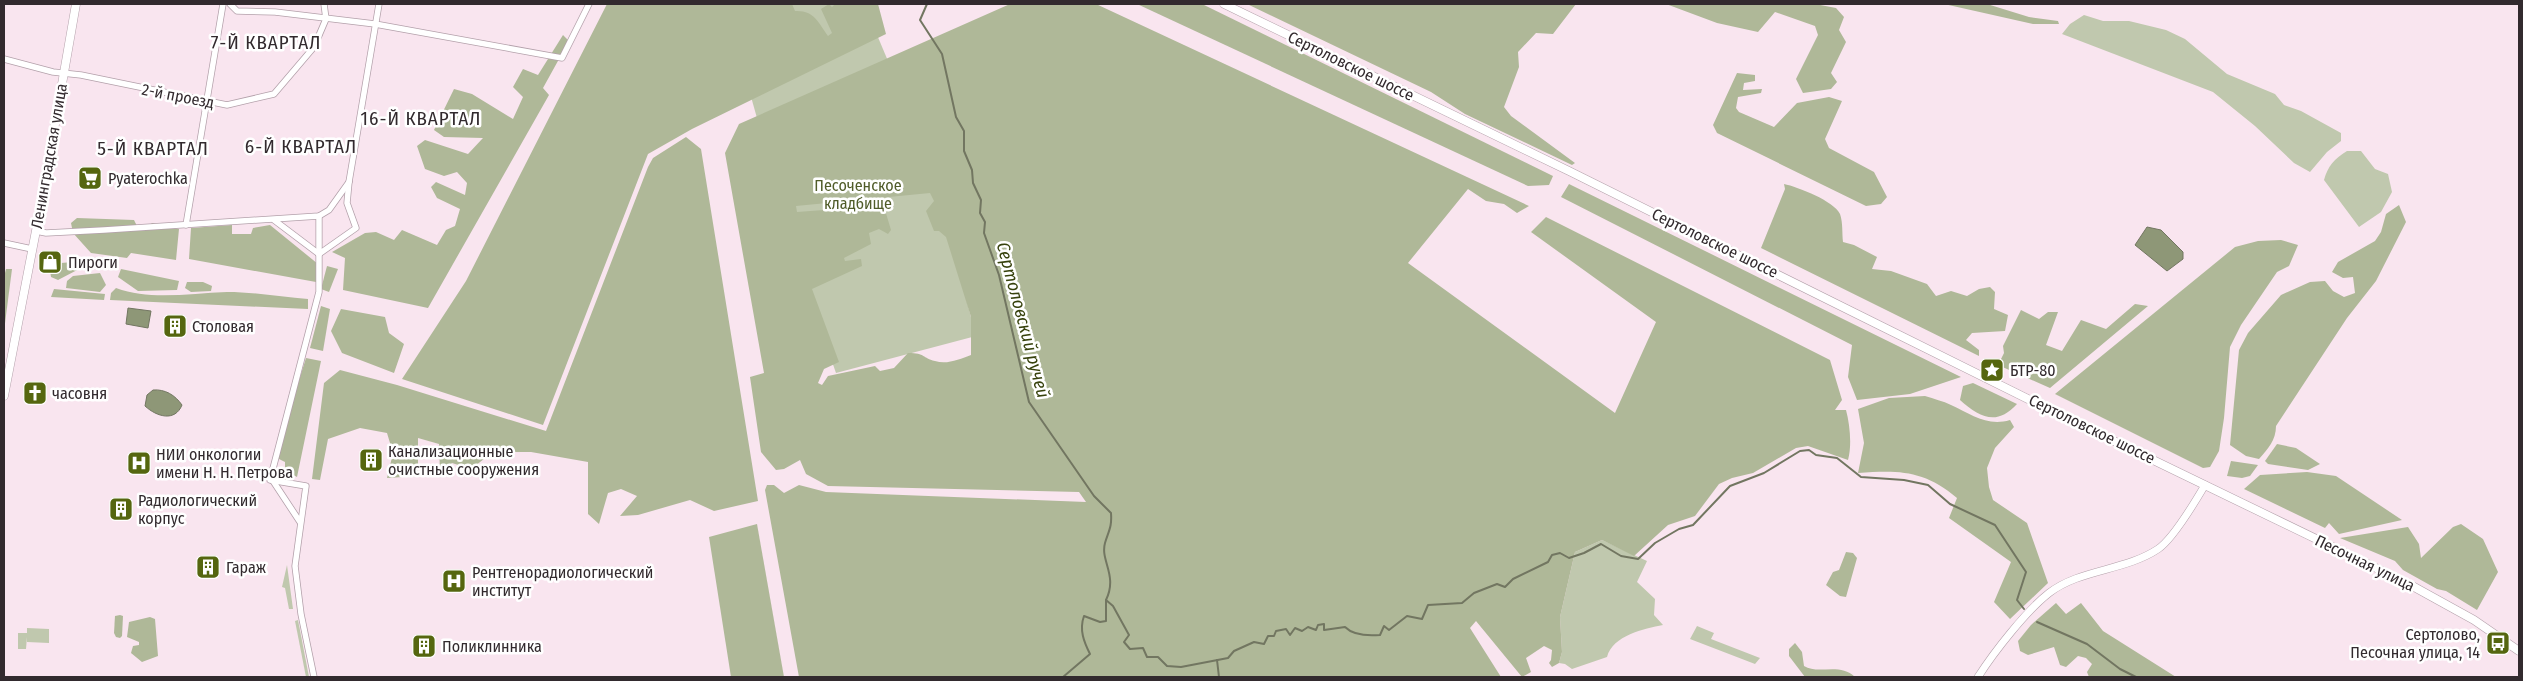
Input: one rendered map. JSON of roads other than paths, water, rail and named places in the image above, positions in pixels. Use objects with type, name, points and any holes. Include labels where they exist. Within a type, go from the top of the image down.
[{"type":"main road","name":"Ленинградская улица","points":[[4,396],[36,231],[76,4]]},
{"type":"main road","name":"Сертоловское шоссе","points":[[1224,4],[1578,175],[2205,485]]},
{"type":"main road","name":"Песочная улица","points":[[2205,485],[2437,599],[2519,651]]},
{"type":"street","points":[[186,225],[205,102],[223,4]]},
{"type":"street","points":[[230,4],[237,11],[275,12],[375,24],[562,58],[589,4]]},
{"type":"street","points":[[324,4],[326,19]]},
{"type":"street","points":[[319,254],[356,228],[347,203],[349,182],[378,4]]},
{"type":"street","name":"2-й проезд","points":[[4,59],[64,74],[227,105],[274,94],[314,47],[326,19]]},
{"type":"street","points":[[36,231],[46,233],[318,216],[329,210],[349,182]]},
{"type":"street","points":[[300,522],[273,481],[270,480],[319,292],[318,216]]},
{"type":"street","points":[[274,220],[319,254]]},
{"type":"street","points":[[4,243],[32,249]]},
{"type":"street","points":[[273,481],[306,486],[295,566],[297,592],[314,677]]},
{"type":"street","points":[[1978,677],[1994,654],[2049,593],[2077,579],[2142,558],[2160,548],[2192,507],[2205,485]]},
{"type":"waterway","name":"Сертоловский ручей","points":[[927,4],[920,20],[942,54],[956,117],[964,131],[964,151],[972,170],[973,183],[981,200],[980,213],[985,222],[984,233],[999,275],[1029,402],[1094,496],[1111,513],[1111,525],[1104,550],[1110,576],[1106,600],[1113,606],[1129,635],[1124,642],[1130,649],[1143,648],[1147,657],[1158,657],[1167,666],[1181,667],[1228,658],[1234,651],[1254,642],[1264,644],[1268,636],[1274,636],[1276,631],[1286,629],[1290,635],[1295,628],[1302,631],[1308,627],[1316,630],[1318,625],[1324,624],[1324,630],[1345,627],[1352,632],[1380,635],[1384,626],[1389,630],[1407,616],[1422,619],[1428,605],[1462,603],[1474,593],[1497,584],[1505,587],[1513,579],[1548,562],[1552,555],[1560,553],[1569,558],[1601,544],[1621,556],[1638,559],[1655,543],[1679,529],[1693,525],[1730,486],[1764,473],[1800,451],[1809,450],[1816,455],[1837,458],[1861,477],[1904,480],[1928,485],[1950,504],[1995,525],[2026,572],[2017,600],[2024,609]]},
{"type":"waterway","points":[[1063,677],[1090,654],[1082,631],[1084,616],[1100,622],[1106,621],[1106,600]]},
{"type":"waterway","name":"Сертоловский ручей","points":[[2037,622],[2087,644],[2120,669],[2136,677]]},
{"type":"waterway","points":[[1217,660],[1219,677]]},
{"type":"place","name":"Pyaterochka","points":[[90,178]]},
{"type":"place","name":"Пироги","points":[[50,262]]},
{"type":"place","name":"Столовая","points":[[175,326]]},
{"type":"place","name":"БТР-80","points":[[1992,370]]},
{"type":"place","name":"часовня","points":[[35,393]]},
{"type":"place","name":"Канализационные очистные сооружения","points":[[371,460]]},
{"type":"place","name":"НИИ онкологии имени Н. Н. Петрова","points":[[139,463]]},
{"type":"place","name":"Радиологический корпус","points":[[121,509]]},
{"type":"place","name":"Гараж","points":[[208,567]]},
{"type":"place","name":"Рентгенорадиологический институт","points":[[454,581]]},
{"type":"place","name":"Сертолово, Песочная улица, 14","points":[[2498,643]]},
{"type":"place","name":"Поликлинника","points":[[424,646]]},
{"type":"district","name":"7-Й КВАРТАЛ","points":[[266,42]]},
{"type":"district","name":"16-Й КВАРТАЛ","points":[[421,118]]},
{"type":"district","name":"6-Й КВАРТАЛ","points":[[301,146]]},
{"type":"district","name":"5-Й КВАРТАЛ","points":[[153,148]]},
{"type":"park label","name":"Песоченское кладбище","points":[[858,194]]}]
